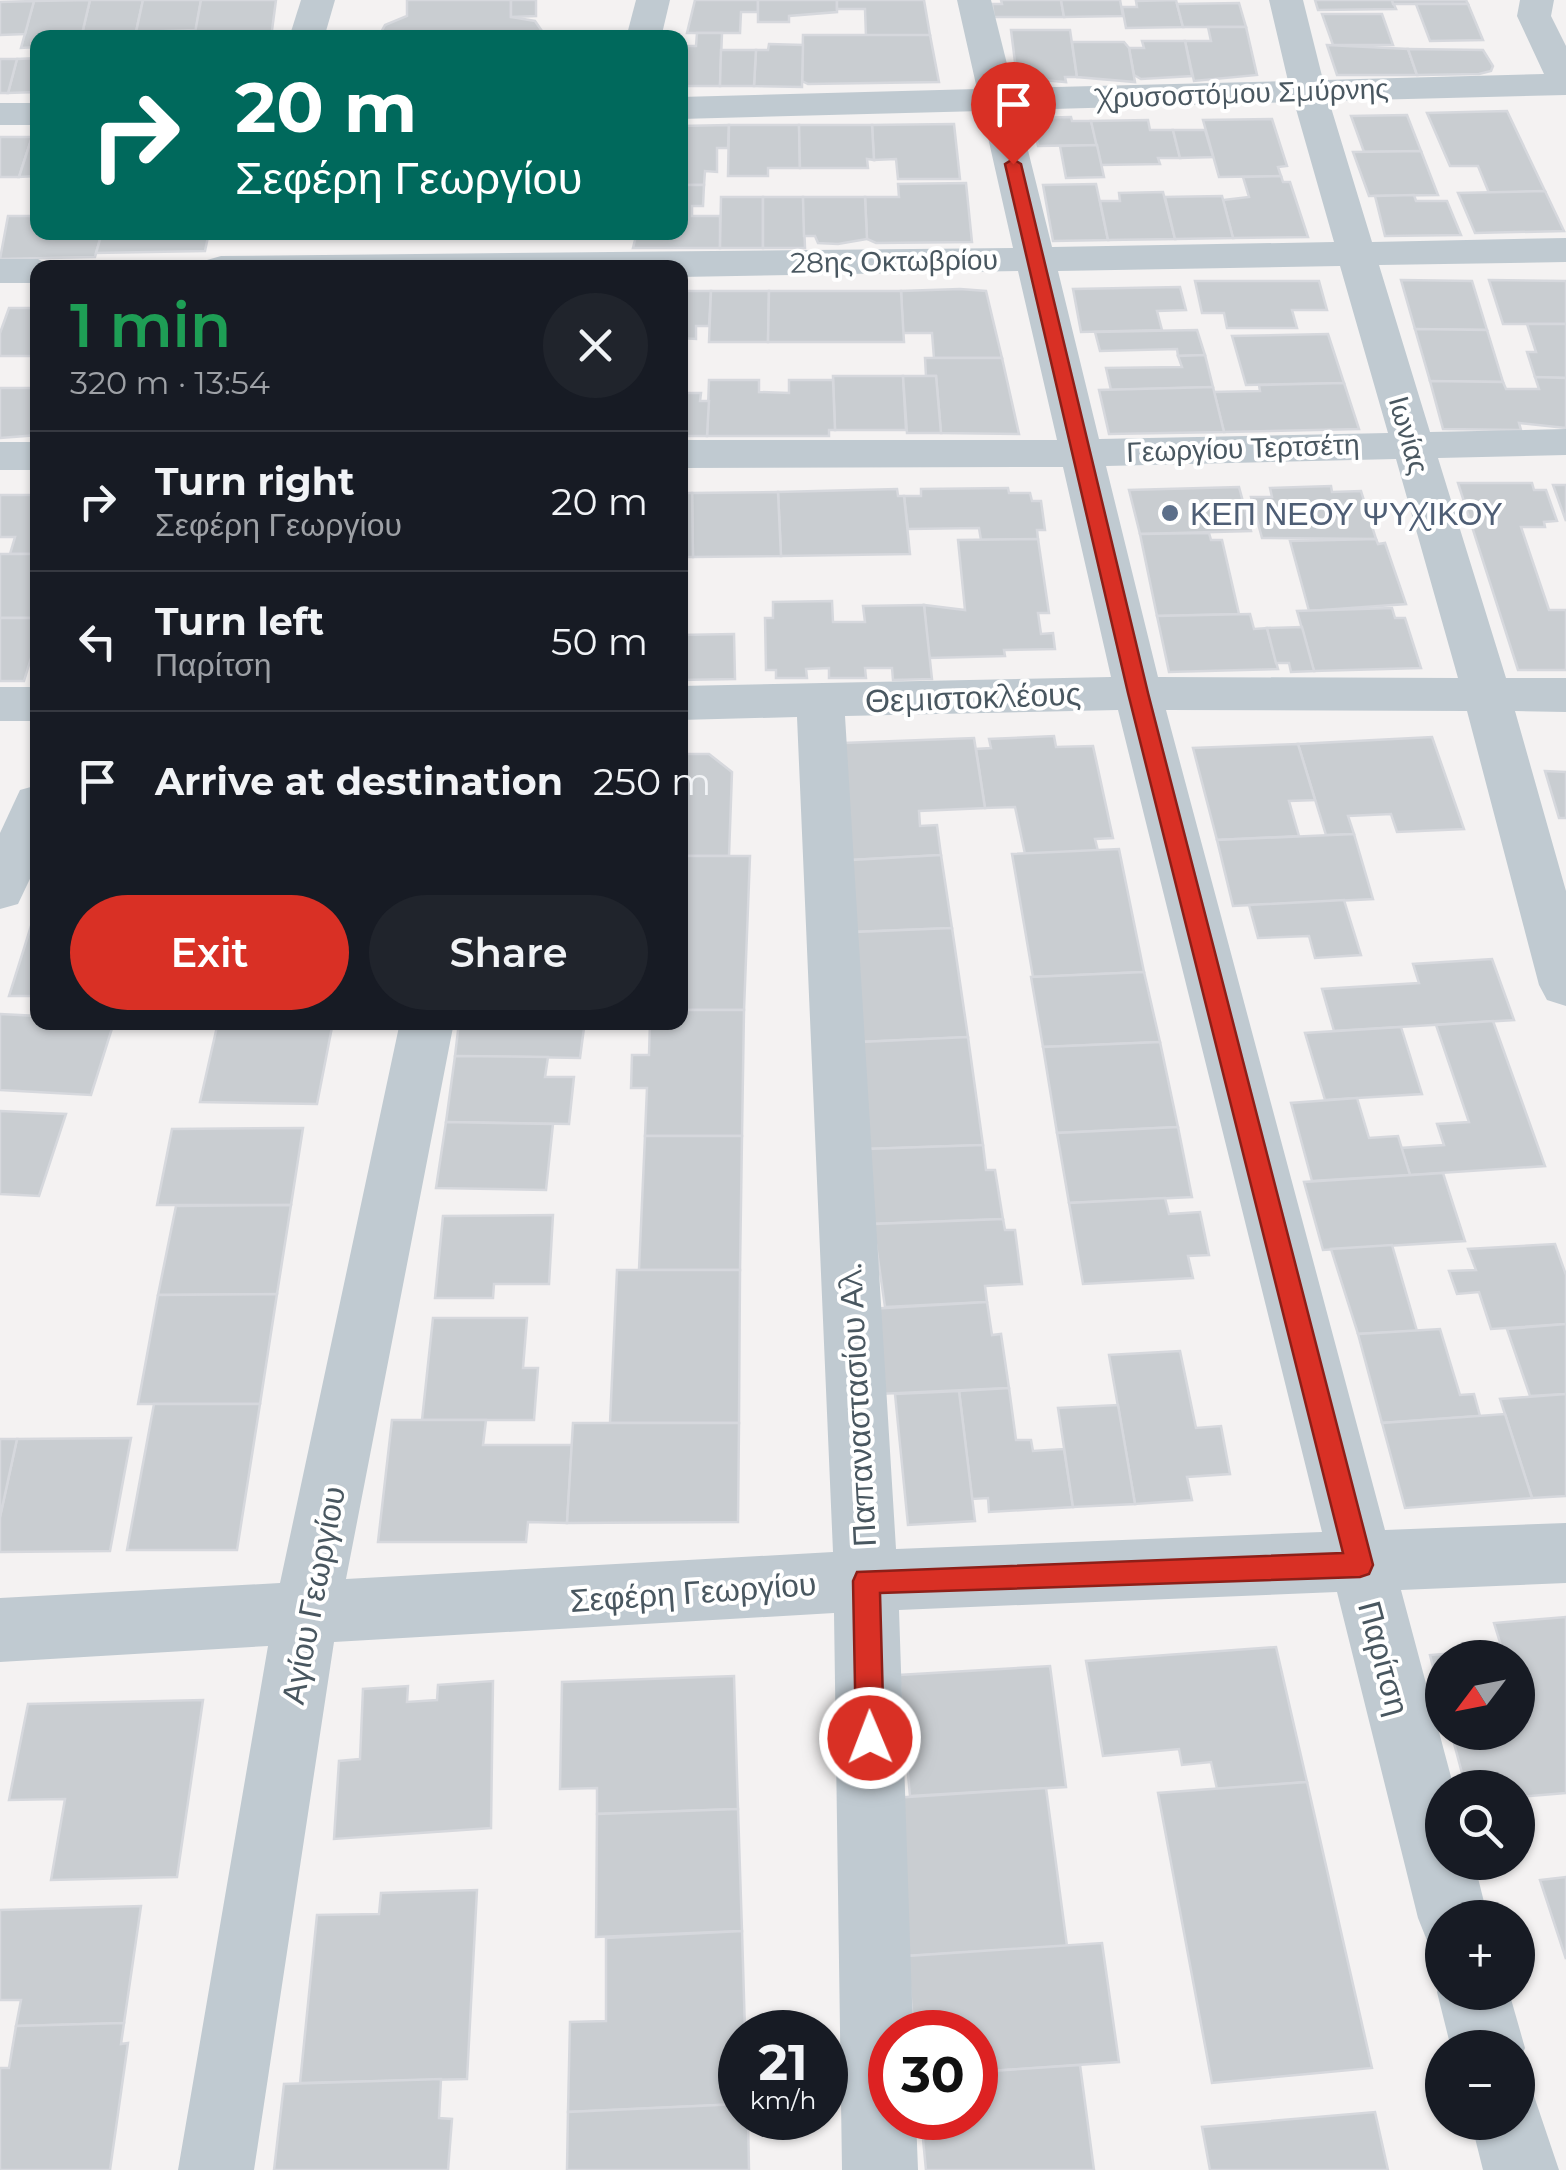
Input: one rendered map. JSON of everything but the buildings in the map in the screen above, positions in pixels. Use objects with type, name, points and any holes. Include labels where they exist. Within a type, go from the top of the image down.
[{"type":"street","points":[[309,30],[318,0]]},
{"type":"street","points":[[645,30],[653,0]]},
{"type":"street","name":"Παρίτση","points":[[974,0],[1138,693],[1449,1900]]},
{"type":"street","name":"Ιωνίας","points":[[1286,0],[1308,90],[1487,695],[1566,985]]},
{"type":"street","points":[[1537,0],[1534,16],[1564,76]]},
{"type":"street","points":[[1552,0],[1566,14]]},
{"type":"street","name":"Χρυσοστόμου Σμύρνης","points":[[688,108],[1308,90],[1564,76]]},
{"type":"street","points":[[0,114],[30,114]]},
{"type":"street","name":"28ης Οκτωβρίου","points":[[688,265],[1566,250]]},
{"type":"street","points":[[0,271],[30,271]]},
{"type":"street","name":"Γεωργίου Τερτσέτη","points":[[688,454],[1082,453],[1566,442]]},
{"type":"street","points":[[0,456],[30,456]]},
{"type":"street","name":"Θεμιστοκλέους","points":[[688,703],[1138,693],[1566,695]]},
{"type":"street","name":"Παπαναστασίου Αλ.","points":[[820,702],[866,1581],[880,2170]]},
{"type":"street","points":[[0,704],[30,704]]},
{"type":"street","points":[[0,890],[30,821]]},
{"type":"street","name":"Αγίου Γεωργίου","points":[[216,2170],[306,1615],[425,1030]]},
{"type":"street","name":"Σεφέρη Γεωργίου","points":[[0,1630],[866,1581],[1360,1565],[1566,1554]]},
{"type":"street","points":[[1513,2140],[1521,2170]]},
{"type":"place","name":"ΚΕΠ ΝΕΟΥ ΨΥΧΙΚΟΥ","points":[[1170,513]]},
{"type":"route","points":[[870,1738],[866,1581],[1360,1565],[1138,693],[1013,164]]}]
